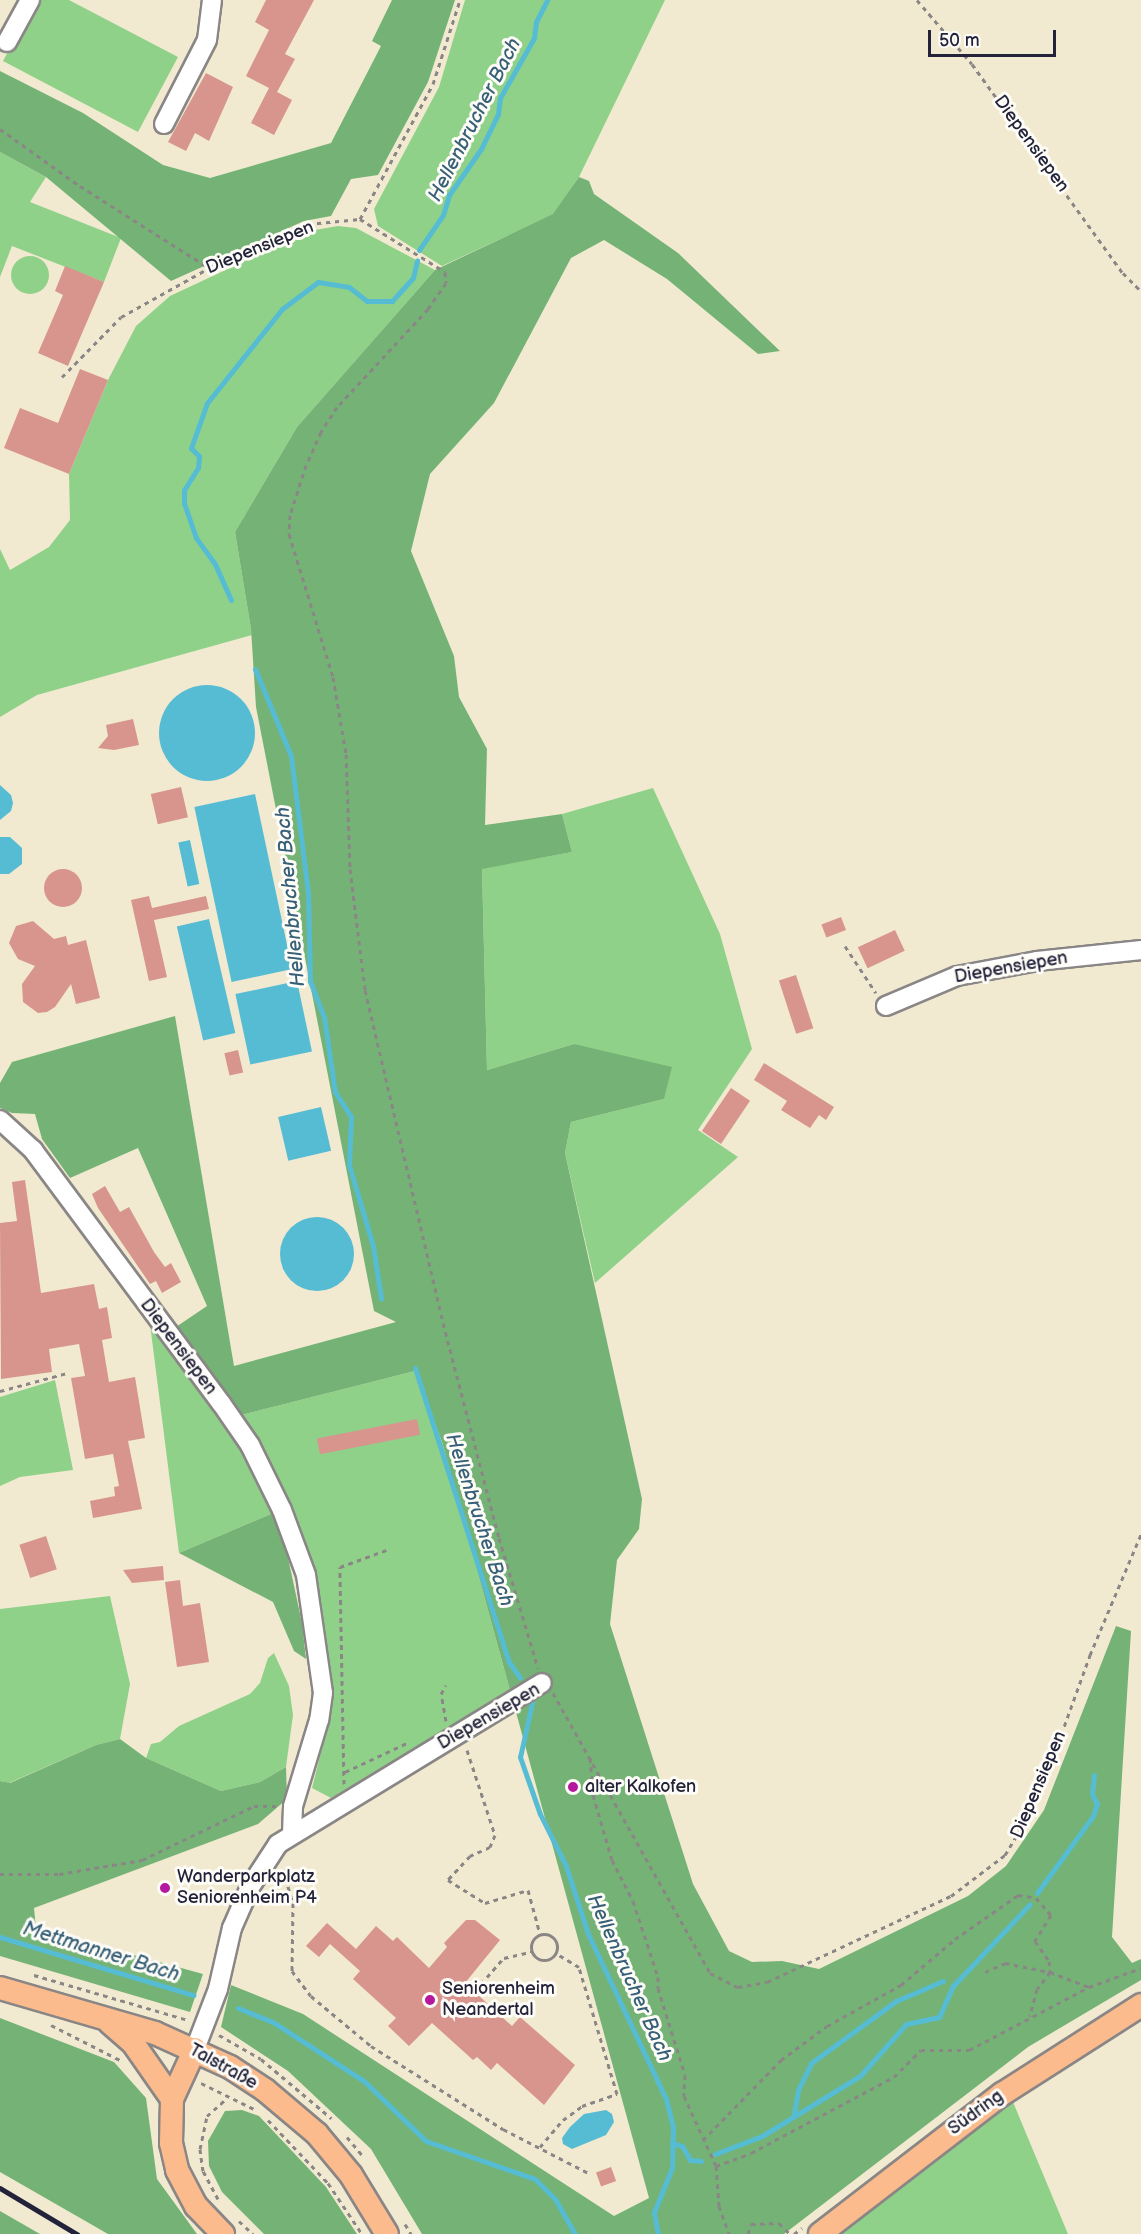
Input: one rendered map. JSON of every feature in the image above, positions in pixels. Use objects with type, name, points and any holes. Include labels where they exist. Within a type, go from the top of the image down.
[{"type":"main road","name":"Talstraße","points":[[0,1988],[105,2018],[195,2049],[265,2090],[316,2134],[351,2175],[387,2234]]},
{"type":"main road","name":"Südring","points":[[820,2234],[1002,2094],[1141,2005]]},
{"type":"main road","points":[[105,2018],[150,2066],[172,2099]]},
{"type":"main road","points":[[195,2049],[182,2072],[172,2099],[171,2143],[177,2170],[196,2206],[230,2227]]},
{"type":"street","points":[[7,42],[30,0]]},
{"type":"street","points":[[164,124],[207,40],[212,0]]},
{"type":"street","name":"Diepensiepen","points":[[886,1006],[957,976],[1036,961],[1141,950]]},
{"type":"street","name":"Diepensiepen","points":[[0,1120],[33,1150],[221,1403],[250,1445],[282,1510],[306,1575],[323,1693],[319,1720],[293,1806],[292,1833]]},
{"type":"street","name":"Diepensiepen","points":[[292,1833],[542,1683]]},
{"type":"street","name":"Talstraße","points":[[195,2049],[218,1989],[232,1928],[269,1855],[292,1833]]},
{"type":"path","points":[[460,0],[433,84],[360,219],[445,272],[446,283],[428,309],[337,407],[321,432],[306,465],[290,515],[289,534],[333,677],[346,754],[350,869],[365,990],[443,1323],[499,1538],[542,1683]]},
{"type":"path","name":"Diepensiepen","points":[[917,0],[972,64],[1123,273],[1141,291]]},
{"type":"path","points":[[0,129],[80,186],[209,268]]},
{"type":"path","name":"Diepensiepen","points":[[62,377],[121,317],[209,268],[308,224],[360,219]]},
{"type":"path","points":[[845,946],[886,1006]]},
{"type":"path","points":[[0,1391],[67,1374]]},
{"type":"path","name":"Diepensiepen","points":[[542,1683],[552,1692],[590,1756],[710,1973],[738,1987],[767,1982],[951,1896],[1005,1855],[1022,1827],[1052,1760],[1090,1655],[1141,1534]]},
{"type":"path","points":[[344,1777],[340,1567],[389,1549]]},
{"type":"path","points":[[441,1725],[446,1721],[441,1694],[446,1686]]},
{"type":"path","points":[[461,1732],[495,1835],[490,1847],[470,1856],[448,1880],[485,1903],[528,1890],[540,1934]]},
{"type":"path","points":[[345,1772],[416,1739]]},
{"type":"path","points":[[590,1756],[593,1796],[612,1860],[633,1901],[658,1977],[658,1988],[685,2075],[684,2096],[716,2166],[719,2206],[729,2234]]},
{"type":"path","points":[[0,1874],[58,1874],[142,1860],[254,1806],[293,1806]]},
{"type":"path","points":[[269,1855],[283,1868],[292,1903],[292,1971],[312,1996],[371,2046],[503,2129],[540,2146],[590,2174]]},
{"type":"path","points":[[703,2140],[781,2060],[826,2026],[902,1985],[955,1939],[1018,1895],[1036,1898],[1051,1915],[1035,1941],[1049,1961],[1050,1972],[1037,1989],[1030,2018]]},
{"type":"path","points":[[531,1952],[531,1942],[540,1934]]},
{"type":"path","points":[[540,1934],[554,1938],[556,1953]]},
{"type":"path","points":[[531,1952],[542,1961],[556,1953]]},
{"type":"path","points":[[481,1984],[504,1958],[531,1952]]},
{"type":"path","points":[[540,2146],[563,2120],[582,2106],[617,2094],[579,1967],[556,1953]]},
{"type":"path","points":[[985,1972],[1005,1963],[1050,1972],[1089,1987]]},
{"type":"path","points":[[716,2166],[751,2153],[894,2077],[921,2050],[969,2050],[1089,1987],[1141,1968]]},
{"type":"path","points":[[22,1972],[180,2016],[203,2027]]},
{"type":"path","points":[[40,2020],[119,2059],[134,2074],[150,2066]]},
{"type":"path","points":[[182,2072],[227,2099],[242,2101],[258,2112]]},
{"type":"path","points":[[224,2205],[203,2171],[200,2149],[207,2116],[227,2099]]},
{"type":"path","points":[[265,2118],[328,2183],[362,2234]]},
{"type":"path","points":[[748,2234],[751,2224],[779,2223],[790,2234]]},
{"type":"path","points":[[230,2227],[253,2234]]},
{"type":"green space","points":[[36,0],[69,0],[178,57],[138,132],[3,61]]},
{"type":"green space","points":[[392,0],[455,0],[428,82],[378,175],[351,179],[331,216],[304,221],[171,281],[46,177],[0,152],[0,71],[83,113],[163,165],[210,178],[331,143],[381,46],[372,41]]},
{"type":"green space","points":[[465,0],[665,0],[579,177],[554,214],[442,266],[378,226],[374,209],[439,87]]},
{"type":"green space","points":[[0,152],[46,177],[30,202],[121,238],[104,282],[12,246],[0,277]]},
{"type":"green space","points":[[579,177],[589,181],[594,194],[678,253],[780,351],[758,354],[667,279],[604,240],[571,258],[494,403],[430,474],[411,551],[454,656],[459,697],[487,749],[485,825],[562,814],[572,852],[482,869],[487,1070],[574,1044],[672,1067],[664,1099],[571,1122],[565,1153],[642,1499],[639,1529],[617,1560],[610,1624],[693,1884],[729,1951],[752,1962],[782,1961],[819,1969],[968,1896],[1006,1866],[1044,1810],[1116,1626],[1131,1631],[1112,1937],[1132,1963],[1141,1959],[1141,1980],[1028,2047],[784,2234],[422,2234],[371,2149],[288,2071],[221,2027],[231,1985],[303,2014],[614,2216],[649,2198],[442,1442],[415,1371],[237,1416],[170,1331],[207,1306],[138,1148],[70,1178],[42,1139],[35,1114],[12,1113],[0,1108],[0,1083],[12,1062],[175,1016],[234,1366],[396,1322],[374,1311],[256,707],[251,629],[235,532],[297,427],[435,270],[553,214]]},
{"type":"green space","points":[[338,226],[356,228],[435,270],[297,427],[235,532],[252,635],[37,695],[0,717],[0,549],[10,570],[49,547],[70,520],[69,474],[108,380],[136,326],[170,296],[309,231]]},
{"type":"green space","points":[[30,256],[37,257],[43,262],[48,268],[48,282],[43,288],[37,293],[30,294],[23,293],[17,288],[12,282],[11,275],[12,268],[17,262],[23,257]]},
{"type":"green space","points":[[653,788],[720,934],[752,1049],[698,1130],[738,1157],[595,1283],[565,1153],[571,1122],[664,1099],[574,1044],[487,1070],[482,868],[572,852],[562,814]]},
{"type":"green space","points":[[150,1324],[245,1448],[278,1511],[179,1553]]},
{"type":"green space","points":[[415,1371],[442,1442],[511,1694],[331,1798],[312,1788],[329,1720],[326,1640],[312,1571],[237,1416]]},
{"type":"green space","points":[[55,1380],[73,1470],[20,1477],[0,1486],[0,1397]]},
{"type":"green space","points":[[278,1511],[302,1623],[306,1659],[294,1651],[273,1602],[179,1553]]},
{"type":"green space","points":[[110,1596],[130,1684],[120,1739],[96,1745],[9,1783],[0,1781],[0,1609]]},
{"type":"green space","points":[[274,1653],[289,1686],[293,1715],[286,1767],[260,1782],[221,1791],[146,1758],[151,1744],[160,1742],[179,1726],[250,1694],[260,1683],[268,1658]]},
{"type":"green space","points":[[120,1739],[146,1758],[221,1791],[260,1782],[286,1767],[287,1799],[258,1824],[34,1908],[36,1928],[203,1974],[190,2012],[0,1956],[0,1781],[10,1783],[96,1745]]},
{"type":"green space","points":[[0,2018],[114,2062],[146,2098],[157,2179],[197,2234],[108,2234],[0,2172]]},
{"type":"green space","points":[[1013,2102],[1068,2234],[832,2234]]},
{"type":"green space","points":[[242,2110],[259,2116],[326,2187],[357,2234],[264,2234],[222,2192],[209,2166],[208,2141],[225,2111]]},
{"type":"green space","points":[[0,2211],[40,2234],[0,2234]]},
{"type":"water","points":[[207,685],[225,689],[241,699],[251,715],[255,733],[251,751],[241,767],[225,777],[207,781],[189,777],[173,767],[163,751],[159,733],[163,715],[173,699],[189,689]]},
{"type":"water","points":[[0,785],[11,795],[13,803],[11,811],[0,820]]},
{"type":"water","points":[[255,794],[292,969],[232,982],[194,807]]},
{"type":"water","points":[[0,837],[10,837],[22,848],[22,864],[9,874],[0,874]]},
{"type":"water","points":[[190,840],[199,884],[188,887],[178,842]]},
{"type":"water","points":[[209,919],[235,1033],[203,1040],[177,926]]},
{"type":"water","points":[[297,981],[312,1051],[250,1065],[235,994]]},
{"type":"water","points":[[321,1107],[331,1151],[288,1161],[278,1117]]},
{"type":"water","points":[[317,1217],[338,1223],[348,1233],[354,1254],[348,1275],[338,1285],[317,1291],[296,1285],[286,1275],[280,1254],[286,1233],[296,1223]]},
{"type":"water","points":[[606,2110],[612,2114],[614,2122],[606,2135],[572,2149],[563,2144],[562,2138],[584,2114]]},
{"type":"building","points":[[266,0],[314,0],[285,54],[295,59],[277,92],[292,100],[274,135],[251,123],[269,88],[246,76],[269,30],[255,22]]},
{"type":"building","points":[[206,73],[233,87],[209,141],[195,133],[186,151],[168,142]]},
{"type":"building","points":[[65,266],[104,282],[68,366],[38,353],[63,295],[55,291]]},
{"type":"building","points":[[80,369],[108,380],[69,474],[4,448],[20,408],[58,423]]},
{"type":"building","points":[[133,719],[139,745],[114,750],[98,748],[108,736],[106,725]]},
{"type":"building","points":[[181,787],[188,817],[158,824],[151,794]]},
{"type":"building","points":[[63,869],[76,875],[82,888],[76,901],[63,907],[50,901],[44,888],[50,875]]},
{"type":"building","points":[[149,896],[152,908],[206,896],[209,909],[154,920],[167,977],[149,981],[131,900]]},
{"type":"building","points":[[841,917],[846,930],[826,938],[821,925]]},
{"type":"building","points":[[33,921],[54,939],[66,936],[68,945],[86,940],[100,998],[76,1004],[71,984],[55,1007],[47,1012],[38,1013],[23,1002],[22,984],[35,966],[18,959],[9,943],[16,926]]},
{"type":"building","points":[[895,930],[905,951],[868,968],[858,947]]},
{"type":"building","points":[[796,975],[813,1028],[796,1034],[779,981]]},
{"type":"building","points":[[238,1050],[243,1072],[230,1076],[224,1053]]},
{"type":"building","points":[[764,1063],[834,1107],[826,1120],[819,1115],[810,1128],[781,1110],[787,1101],[754,1080]]},
{"type":"building","points":[[731,1088],[750,1101],[721,1144],[702,1131]]},
{"type":"building","points":[[25,1180],[41,1293],[94,1284],[99,1309],[107,1307],[112,1338],[102,1340],[109,1382],[135,1377],[145,1438],[128,1441],[142,1509],[93,1518],[90,1501],[115,1496],[114,1487],[119,1486],[113,1454],[85,1459],[71,1378],[85,1376],[79,1344],[49,1349],[52,1372],[1,1379],[0,1223],[17,1221],[12,1182]]},
{"type":"building","points":[[105,1186],[120,1212],[129,1207],[154,1252],[165,1267],[171,1263],[181,1282],[162,1293],[156,1281],[150,1284],[98,1208],[92,1194]]},
{"type":"building","points":[[417,1419],[420,1435],[320,1454],[317,1438]]},
{"type":"building","points":[[46,1536],[57,1569],[30,1578],[19,1545]]},
{"type":"building","points":[[163,1566],[164,1580],[132,1583],[123,1570]]},
{"type":"building","points":[[180,1580],[183,1606],[200,1603],[209,1662],[177,1667],[165,1582]]},
{"type":"building","name":"Seniorenheim Neandertal","points":[[466,1920],[475,1920],[500,1940],[465,1983],[512,2026],[520,2017],[575,2065],[544,2105],[497,2063],[491,2070],[477,2057],[473,2060],[432,2023],[409,2046],[388,2026],[396,2018],[353,1979],[360,1971],[330,1944],[319,1957],[306,1946],[327,1923],[356,1949],[376,1926],[393,1941],[397,1937],[429,1968],[447,1947],[444,1943]]},
{"type":"building","points":[[611,2167],[616,2181],[601,2187],[596,2172]]},
{"type":"waterway","name":"Hellenbrucher Bach","points":[[419,250],[443,215],[449,195],[481,149],[498,114],[500,98],[534,38],[536,22],[547,0]]},
{"type":"waterway","name":"Hellenbrucher Bach","points":[[231,600],[215,564],[196,538],[184,503],[184,490],[198,468],[199,456],[191,448],[207,403],[282,309],[318,282],[349,287],[367,301],[392,301],[413,278],[417,260]]},
{"type":"waterway","name":"Hellenbrucher Bach","points":[[255,669],[291,756],[308,893],[310,981],[324,1017],[335,1092],[351,1117],[349,1165],[373,1246],[381,1298]]},
{"type":"waterway","name":"Hellenbrucher Bach","points":[[415,1368],[509,1662],[520,1678]]},
{"type":"waterway","name":"Hellenbrucher Bach","points":[[532,1703],[520,1757],[540,1814],[566,1866],[588,1934],[666,2099],[673,2128],[672,2168],[654,2212],[658,2234]]},
{"type":"waterway","points":[[1037,1893],[1093,1816],[1097,1804],[1092,1794],[1094,1775]]},
{"type":"waterway","points":[[715,2154],[762,2136],[860,2076],[906,2024],[939,2017],[953,1986],[1030,1904]]},
{"type":"waterway","name":"Mettmanner Bach","points":[[0,1937],[193,1995]]},
{"type":"waterway","points":[[794,2113],[798,2090],[811,2063],[896,2001],[943,1981]]},
{"type":"waterway","name":"Mettmanner Bach","points":[[238,2008],[273,2022],[364,2081],[426,2141],[535,2179],[555,2199],[575,2234]]},
{"type":"waterway","points":[[672,2143],[682,2146],[690,2160],[701,2161]]},
{"type":"railway","points":[[0,2188],[77,2234]]},
{"type":"place","name":"alter Kalkofen","points":[[573,1787]]},
{"type":"place","name":"Wanderparkplatz Seniorenheim P4","points":[[165,1888]]},
{"type":"place","name":"Seniorenheim Neandertal","points":[[430,2000]]}]
